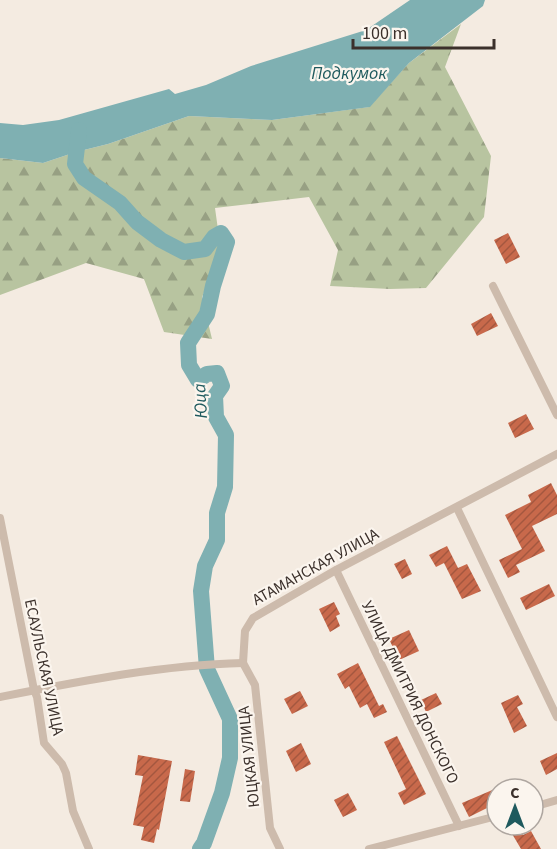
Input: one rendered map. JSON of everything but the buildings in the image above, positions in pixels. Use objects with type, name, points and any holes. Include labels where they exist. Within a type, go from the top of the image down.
[{"type":"street","points":[[493,286],[557,415]]},
{"type":"street","name":"АТАМАНСКАЯ УЛИЦА","points":[[243,663],[244,631],[253,618],[336,570],[557,454]]},
{"type":"street","points":[[457,508],[557,717]]},
{"type":"street","name":"ЕСАУЛЬСКАЯ УЛИЦА","points":[[0,518],[34,690],[38,697],[44,743],[62,764],[66,773],[73,811],[89,849]]},
{"type":"street","name":"УЛИЦА ДМИТРИЯ ДОНСКОГО","points":[[336,570],[459,826]]},
{"type":"street","points":[[0,698],[131,672],[206,664],[243,663]]},
{"type":"street","name":"ЮЦКАЯ УЛИЦА","points":[[243,663],[255,685],[270,828],[280,849]]},
{"type":"street","points":[[369,849],[485,819]]},
{"type":"green space","points":[[461,24],[445,67],[491,156],[484,217],[426,288],[330,286],[338,250],[309,197],[215,208],[220,244],[217,261],[202,297],[212,339],[164,332],[144,279],[86,263],[0,295],[0,158],[43,163],[108,144],[189,116],[272,120],[369,107],[409,63]]},
{"type":"water","name":"Подкумок","points":[[410,0],[485,0],[483,6],[409,63],[370,107],[272,120],[189,116],[108,144],[43,163],[0,158],[0,123],[23,125],[59,120],[169,89],[175,94],[206,85],[251,66],[366,30]]},
{"type":"waterway","name":"Юца","points":[[79,130],[75,164],[84,178],[120,203],[137,222],[161,240],[184,252],[205,249],[214,237],[221,233],[227,242],[207,314],[188,343],[189,365],[198,380],[207,374],[217,373],[222,386],[215,396],[216,417],[226,435],[225,487],[217,513],[217,540],[205,566],[201,591],[207,669],[230,719],[230,758],[222,793],[200,849]]}]
